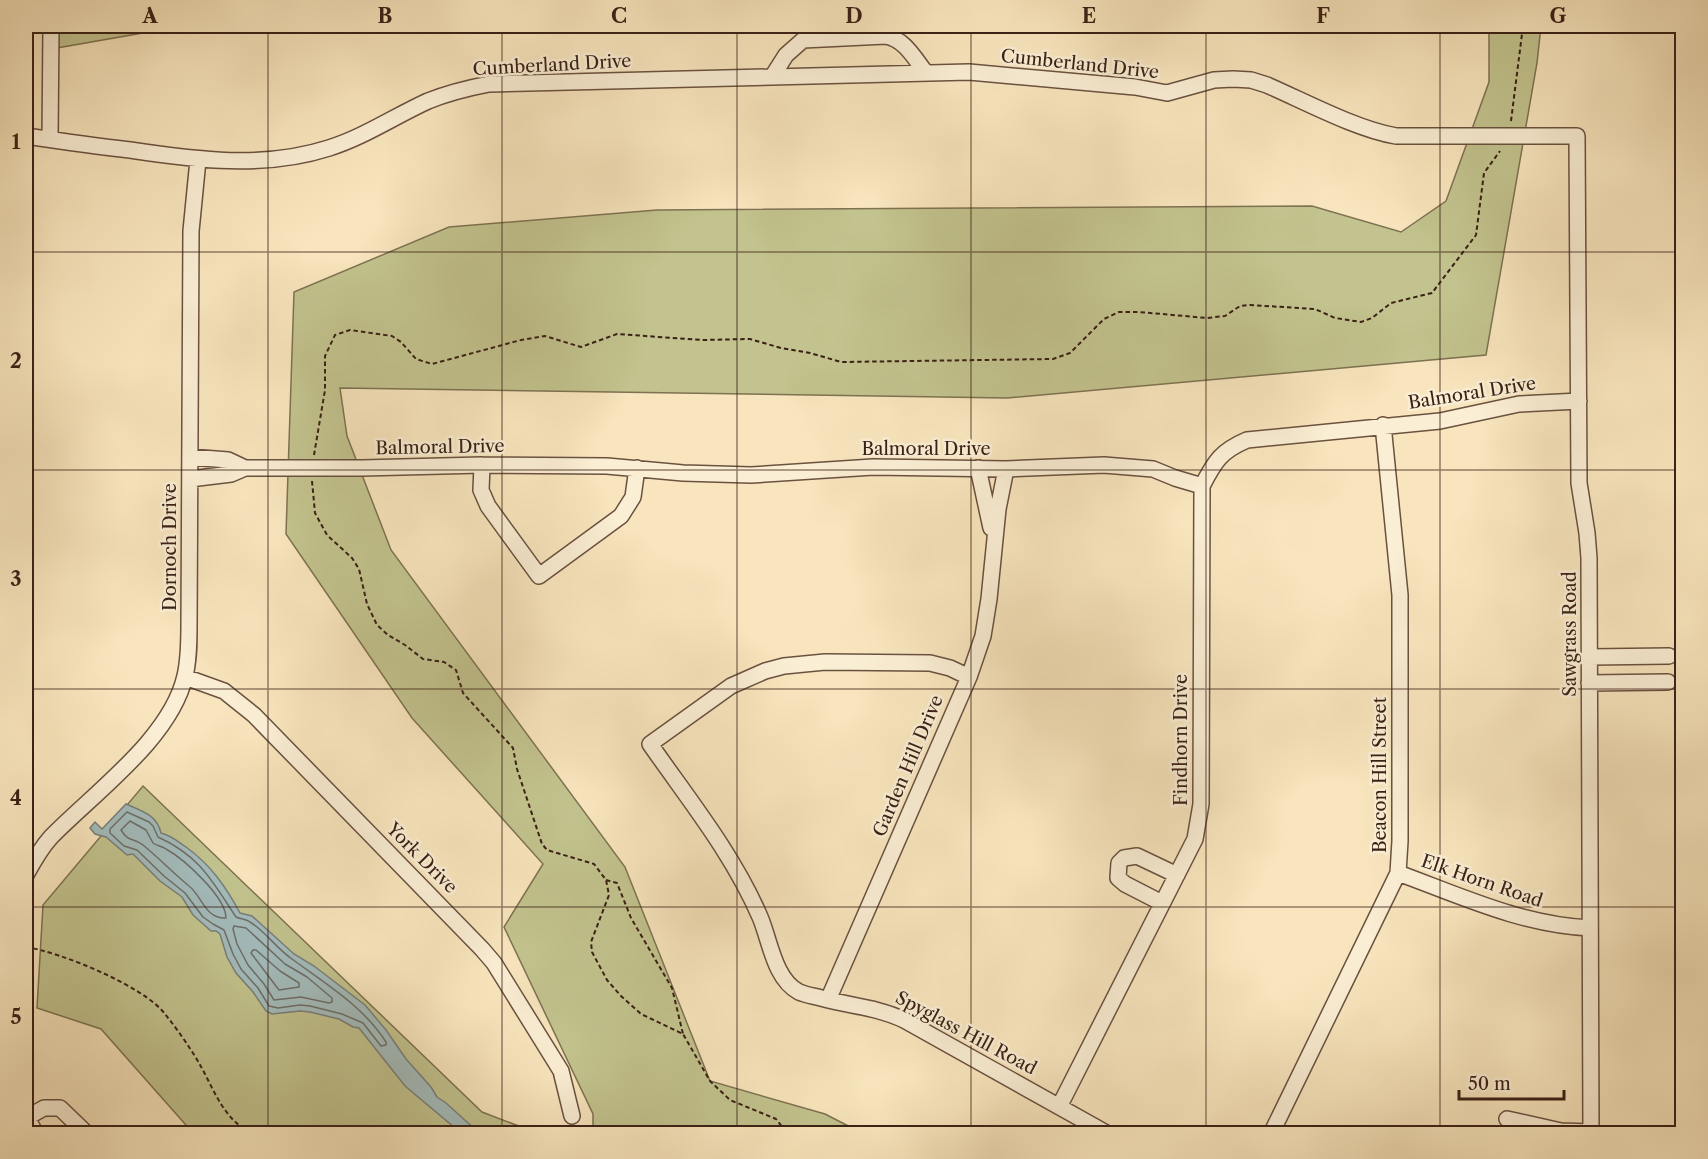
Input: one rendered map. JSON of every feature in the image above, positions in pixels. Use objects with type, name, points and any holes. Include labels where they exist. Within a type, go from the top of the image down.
[{"type":"street","points":[[50,139],[51,26]]},
{"type":"street","points":[[772,77],[786,55],[803,40],[874,37],[896,39],[926,73]]},
{"type":"street","name":"Cumberland Drive","points":[[26,136],[198,160],[238,161],[304,155],[330,148],[428,102],[467,88],[489,84],[969,72],[1135,87],[1167,93],[1214,80],[1251,80],[1382,134],[1412,137],[1577,136]]},
{"type":"street","name":"Sawgrass Road","points":[[1577,136],[1579,483],[1589,558],[1591,1133]]},
{"type":"street","name":"Dornoch Drive","points":[[26,875],[50,838],[126,765],[160,728],[171,711],[185,677],[189,625],[191,231],[198,160]]},
{"type":"street","name":"Balmoral Drive","points":[[190,480],[231,474],[245,468],[607,466],[683,473],[751,475],[873,467],[1006,469],[1104,465],[1154,469],[1202,486],[1214,462],[1225,451],[1247,440],[1440,421],[1519,404],[1580,401]]},
{"type":"street","name":"Beacon Hill Street","points":[[1271,1134],[1398,873],[1400,595],[1383,425]]},
{"type":"street","name":"Balmoral Drive","points":[[190,457],[228,460],[245,468]]},
{"type":"street","points":[[482,465],[481,490],[488,506],[539,576],[621,516],[633,497],[637,468]]},
{"type":"street","name":"Garden Hill Drive","points":[[978,468],[994,540]]},
{"type":"street","name":"Garden Hill Drive","points":[[828,1000],[969,677],[983,636],[998,509],[1006,469]]},
{"type":"street","name":"Findhorn Drive","points":[[1060,1105],[1195,839],[1201,804],[1202,486]]},
{"type":"street","points":[[1590,657],[1668,656]]},
{"type":"street","name":"Spyglass Hill Road","points":[[969,677],[950,668],[930,663],[825,662],[783,666],[731,686],[650,744],[725,850],[760,917],[781,974],[799,992],[889,1013],[1060,1105],[1108,1134]]},
{"type":"street","name":"York Drive","points":[[185,677],[224,691],[254,715],[482,949],[494,963],[561,1071],[573,1116]]},
{"type":"street","points":[[1589,683],[1668,682]]},
{"type":"street","points":[[1162,903],[1118,878],[1119,863],[1124,858],[1137,856],[1177,875]]},
{"type":"street","name":"Elk Horn Road","points":[[1398,873],[1514,916],[1561,926],[1590,928]]},
{"type":"street","points":[[36,1134],[26,1117],[44,1108],[60,1108],[87,1134]]},
{"type":"street","points":[[1507,1119],[1562,1131],[1591,1133]]},
{"type":"path","points":[[683,1034],[641,1014],[607,980],[592,952],[591,942],[609,895],[606,880],[594,864],[548,850],[542,844],[517,770],[513,748],[463,693],[456,670],[444,662],[423,659],[377,625],[367,604],[359,569],[352,558],[327,535],[315,513],[311,468],[325,390],[325,356],[335,335],[350,330],[392,336],[401,342],[416,359],[432,364],[521,340],[545,336],[581,347],[617,334],[702,340],[750,339],[841,362],[1053,359],[1071,353],[1104,319],[1119,312],[1207,318],[1225,316],[1240,306],[1250,305],[1315,309],[1335,318],[1360,322],[1372,318],[1391,303],[1432,293],[1476,235],[1484,173],[1508,136],[1523,26]]},
{"type":"path","points":[[606,880],[617,883],[631,918],[672,988],[683,1034],[710,1081],[730,1100],[776,1119],[788,1134]]},
{"type":"path","points":[[26,947],[40,949],[84,964],[142,994],[164,1011],[197,1061],[225,1112],[241,1129],[254,1134]]},
{"type":"green space","points":[[58,26],[183,26],[51,49]]},
{"type":"green space","points":[[1489,26],[1541,26],[1537,63],[1486,355],[1007,398],[340,388],[347,436],[391,550],[625,867],[710,1081],[825,1114],[862,1133],[593,1133],[593,1114],[504,927],[543,864],[412,718],[286,534],[294,292],[449,227],[657,210],[1312,206],[1401,232],[1446,201],[1489,82]]},
{"type":"green space","points":[[143,786],[482,1112],[537,1133],[193,1133],[101,1029],[37,1008],[43,905]]},
{"type":"water","points":[[126,804],[148,814],[156,822],[161,833],[177,841],[203,861],[223,885],[240,913],[252,916],[294,954],[314,966],[365,1005],[437,1097],[477,1131],[491,1133],[461,1133],[405,1086],[359,1028],[339,1019],[310,1012],[272,1014],[266,1011],[236,973],[227,957],[220,934],[211,931],[193,915],[182,897],[160,881],[133,854],[127,855],[106,837],[95,834],[90,828],[95,822],[102,829]]},
{"type":"tunnel","points":[[1669,656],[1682,655]]},
{"type":"tunnel","points":[[1668,682],[1682,682]]}]
